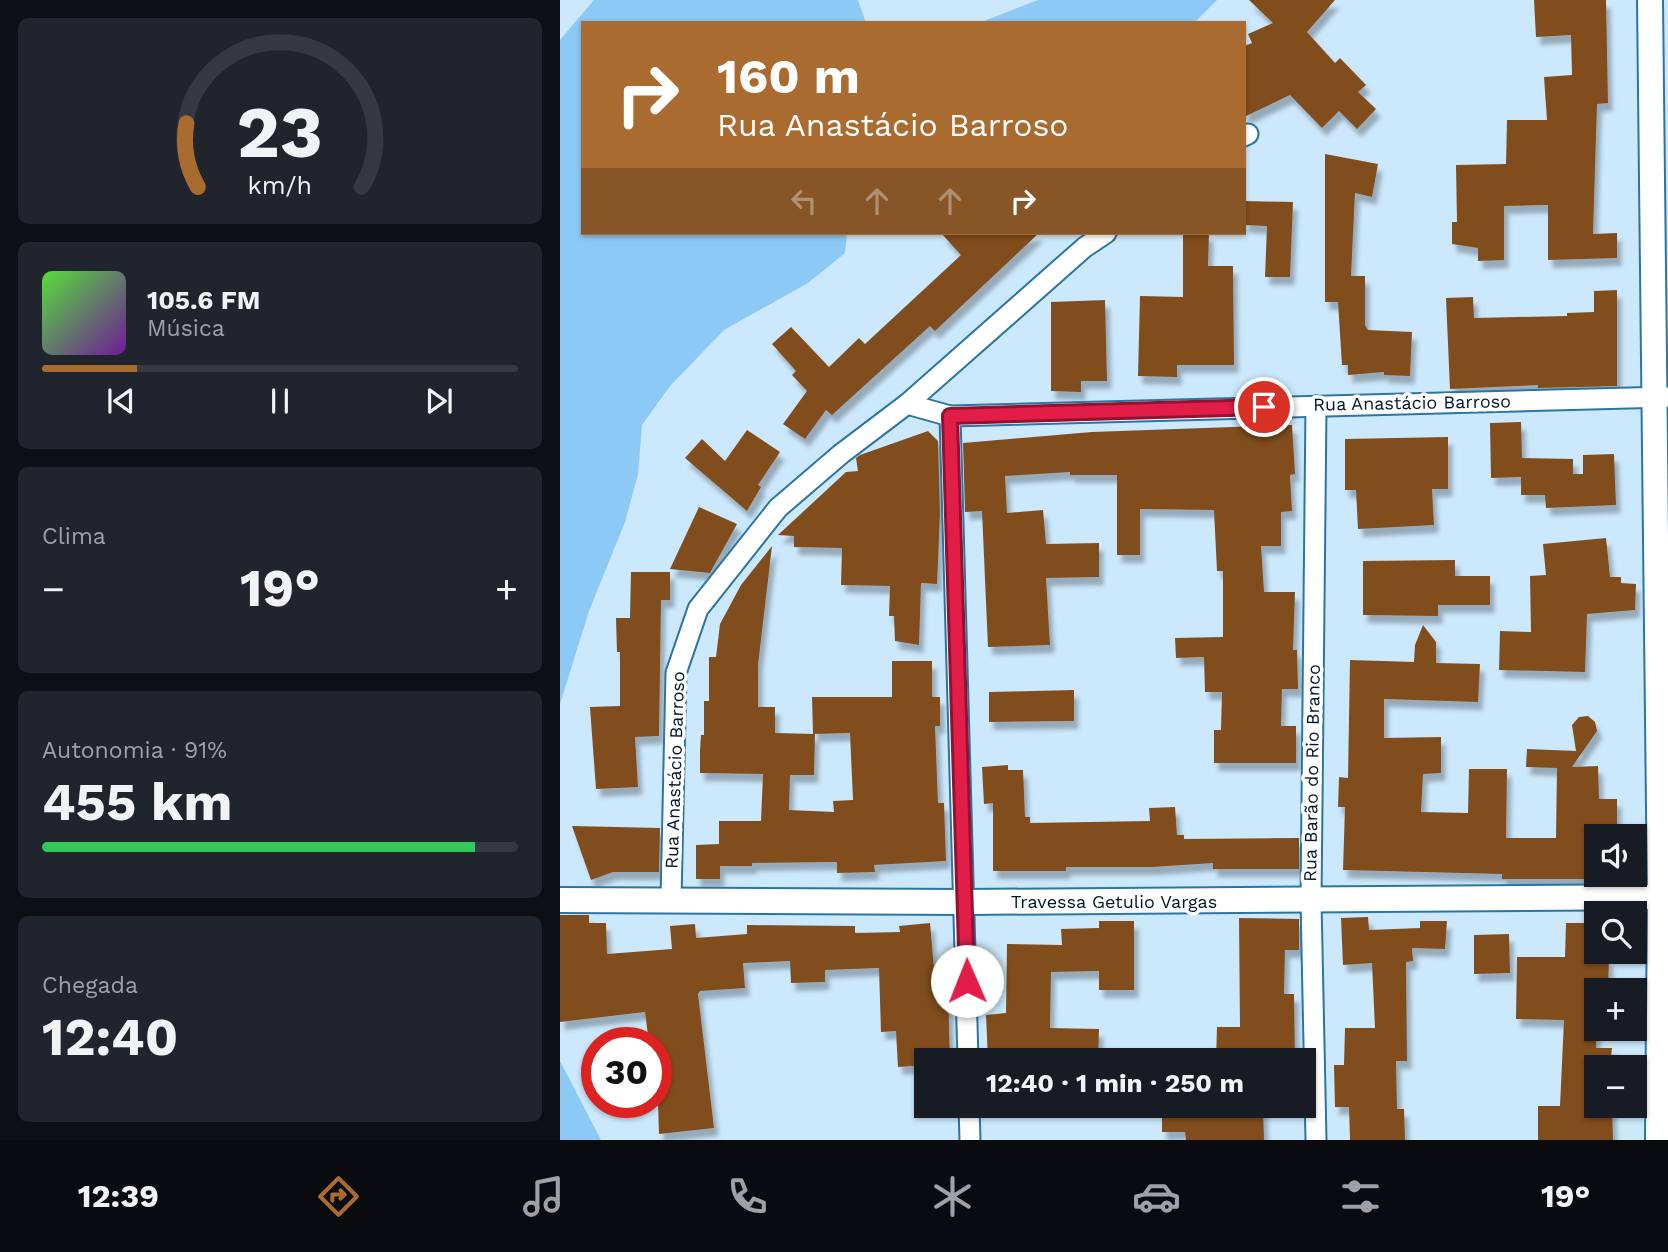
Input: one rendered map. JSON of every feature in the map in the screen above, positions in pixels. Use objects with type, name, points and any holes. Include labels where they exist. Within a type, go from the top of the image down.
[{"type":"street","points":[[1650,0],[1661,397],[1664,897],[1658,1140]]},
{"type":"street","points":[[907,404],[1085,247],[1102,235]]},
{"type":"street","name":"Rua Anastácio Barroso","points":[[671,900],[676,673],[698,609],[778,508],[841,454],[907,404],[950,416],[1661,397]]},
{"type":"street","name":"Rua Barão do Rio Branco","points":[[1316,406],[1311,901],[1316,1140]]},
{"type":"street","points":[[950,416],[968,1048]]},
{"type":"street","name":"Travessa Getulio Vargas","points":[[560,900],[965,902],[1664,897]]},
{"type":"street","points":[[969,1118],[970,1140]]},
{"type":"shaded area","points":[[594,0],[858,0],[865,21],[581,21],[581,235],[847,235],[845,253],[808,283],[724,330],[670,386],[642,425],[638,474],[625,522],[589,611],[560,704],[560,40]]},
{"type":"shaded area","points":[[1038,0],[1217,0],[1196,21],[984,21]]},
{"type":"shaded area","points":[[560,1061],[581,1101],[581,1118],[590,1118],[601,1140],[560,1140]]},
{"type":"building","points":[[1249,0],[1335,0],[1307,32],[1335,63],[1340,58],[1366,85],[1358,92],[1376,109],[1357,129],[1339,111],[1322,128],[1290,95],[1246,116],[1246,45],[1252,43],[1248,34],[1273,23]]},
{"type":"building","points":[[1534,0],[1606,0],[1608,103],[1597,104],[1593,234],[1617,233],[1617,258],[1548,260],[1548,205],[1504,206],[1504,260],[1478,261],[1478,248],[1452,244],[1452,222],[1457,222],[1456,165],[1506,164],[1507,120],[1547,120],[1544,77],[1572,75],[1571,35],[1536,37]]},
{"type":"building","points":[[1325,154],[1378,164],[1372,197],[1355,193],[1351,276],[1365,276],[1365,325],[1368,330],[1412,332],[1410,376],[1384,375],[1384,372],[1348,375],[1348,365],[1342,365],[1338,302],[1325,302]]},
{"type":"building","points":[[1246,201],[1293,202],[1290,277],[1265,277],[1267,226],[1246,225]]},
{"type":"building","points":[[943,235],[1037,235],[935,331],[930,326],[832,415],[826,410],[805,439],[783,424],[807,391],[792,375],[796,371],[772,344],[791,327],[829,367],[859,338],[865,344],[961,255]]},
{"type":"building","points":[[1183,235],[1209,235],[1208,266],[1233,266],[1234,365],[1177,365],[1177,377],[1138,376],[1140,296],[1183,297]]},
{"type":"building","points":[[1617,290],[1617,386],[1538,388],[1538,385],[1450,389],[1446,298],[1473,297],[1474,318],[1567,316],[1567,313],[1594,312],[1594,291]]},
{"type":"building","points":[[1105,300],[1107,381],[1081,381],[1081,392],[1051,391],[1051,302]]},
{"type":"building","points":[[1521,422],[1522,458],[1573,459],[1573,474],[1583,474],[1583,455],[1614,454],[1616,505],[1546,508],[1545,495],[1521,495],[1521,477],[1491,478],[1490,423]]},
{"type":"building","points":[[1292,425],[1295,474],[1290,475],[1292,511],[1281,512],[1281,546],[1261,546],[1264,592],[1295,592],[1293,650],[1297,650],[1298,689],[1282,689],[1281,726],[1296,726],[1296,763],[1214,763],[1214,730],[1221,730],[1222,692],[1205,692],[1204,657],[1176,658],[1175,638],[1223,637],[1223,571],[1217,571],[1214,510],[1140,509],[1140,555],[1117,555],[1117,475],[1070,475],[1070,472],[1005,476],[1007,513],[1043,510],[1046,544],[1099,543],[1099,577],[1046,578],[1050,645],[988,647],[982,511],[965,512],[963,443],[1092,432]]},
{"type":"building","points":[[747,430],[780,452],[758,485],[761,487],[747,511],[685,458],[702,439],[725,461]]},
{"type":"building","points":[[928,431],[938,441],[940,513],[937,584],[921,583],[919,645],[895,641],[894,616],[889,616],[890,586],[841,585],[842,548],[794,547],[794,536],[778,535],[846,472],[858,471],[856,458],[860,455]]},
{"type":"building","points":[[1448,437],[1448,489],[1432,489],[1434,525],[1358,529],[1356,490],[1345,490],[1345,439]]},
{"type":"building","points":[[699,507],[737,524],[710,573],[670,569]]},
{"type":"building","points":[[1606,538],[1610,577],[1621,577],[1621,583],[1636,584],[1635,610],[1587,614],[1585,672],[1499,670],[1500,631],[1531,632],[1530,576],[1546,575],[1543,544]]},
{"type":"building","points":[[772,546],[758,665],[758,707],[775,707],[775,733],[813,734],[812,697],[892,697],[892,661],[932,661],[932,697],[940,697],[940,726],[935,726],[938,803],[944,803],[946,861],[874,865],[875,872],[837,873],[837,862],[752,863],[752,866],[720,866],[720,879],[696,879],[696,845],[719,844],[719,821],[761,821],[763,774],[700,773],[700,750],[701,735],[704,735],[704,701],[709,701],[709,657],[716,657],[720,624],[741,585]],"holes":[[[850,733],[853,800],[833,801],[834,812],[789,810],[790,775],[814,775],[814,734]]]},
{"type":"building","points":[[1455,560],[1455,576],[1490,576],[1490,605],[1438,605],[1438,616],[1363,615],[1363,561]]},
{"type":"building","points":[[631,572],[670,572],[670,600],[661,600],[659,736],[635,737],[638,787],[596,789],[590,707],[620,706],[620,652],[617,652],[616,618],[630,618]]},
{"type":"building","points":[[1423,625],[1436,642],[1436,663],[1480,664],[1478,702],[1384,699],[1384,738],[1441,737],[1441,773],[1423,774],[1421,812],[1468,813],[1469,769],[1507,769],[1506,838],[1556,838],[1557,768],[1526,767],[1527,749],[1576,751],[1572,725],[1579,717],[1588,716],[1595,722],[1597,731],[1572,767],[1598,766],[1599,799],[1617,799],[1617,824],[1584,824],[1584,879],[1502,879],[1502,874],[1343,870],[1345,807],[1338,807],[1339,777],[1348,778],[1350,660],[1414,662],[1415,645]]},
{"type":"building","points":[[1074,690],[1074,721],[989,722],[989,692]]},
{"type":"building","points":[[1008,765],[1008,770],[1023,770],[1025,817],[1030,817],[1030,823],[1150,821],[1149,808],[1175,807],[1177,835],[1184,835],[1184,839],[1299,838],[1299,869],[1213,869],[1213,863],[1152,867],[1066,867],[1066,871],[993,871],[993,803],[984,804],[982,767]]},
{"type":"building","points":[[572,826],[660,828],[659,872],[613,872],[591,880]]},
{"type":"building","points":[[560,915],[589,915],[589,923],[606,923],[607,954],[672,949],[670,926],[695,924],[696,938],[747,934],[747,925],[855,926],[855,933],[900,932],[899,926],[930,923],[936,992],[948,991],[950,1048],[914,1048],[914,1066],[898,1067],[896,1031],[881,1032],[879,968],[825,970],[825,982],[791,983],[790,961],[743,963],[745,988],[700,991],[698,994],[714,1128],[659,1134],[658,1118],[672,1118],[672,1027],[647,1027],[645,1012],[560,1022]]},
{"type":"building","points":[[1368,917],[1369,930],[1420,928],[1420,921],[1447,921],[1445,949],[1412,948],[1413,961],[1406,962],[1407,1061],[1396,1061],[1397,1109],[1404,1109],[1405,1140],[1350,1140],[1349,1107],[1335,1107],[1334,1065],[1344,1065],[1345,1028],[1375,1028],[1372,963],[1343,965],[1341,918]]},
{"type":"building","points":[[1239,918],[1299,919],[1299,950],[1285,950],[1284,994],[1294,994],[1295,1048],[1216,1048],[1217,1027],[1240,1027]]},
{"type":"building","points":[[1099,921],[1134,921],[1134,990],[1099,990],[1099,971],[1051,972],[1050,1028],[1099,1029],[1098,1048],[987,1048],[986,1015],[1006,1013],[1007,944],[1062,945],[1061,929],[1099,928]]},
{"type":"building","points":[[1566,923],[1584,923],[1584,964],[1609,964],[1608,978],[1584,978],[1584,1041],[1596,1041],[1596,1048],[1612,1048],[1611,1055],[1584,1055],[1584,1118],[1612,1118],[1613,1140],[1538,1140],[1538,1106],[1560,1106],[1564,1020],[1516,1019],[1517,957],[1565,957]]},
{"type":"building","points":[[1509,934],[1510,973],[1474,974],[1474,935]]},
{"type":"building","points":[[1162,1118],[1263,1118],[1264,1140],[1186,1140],[1185,1132],[1162,1132]]},
{"type":"route","points":[[967,981],[950,416],[1264,407]]}]
